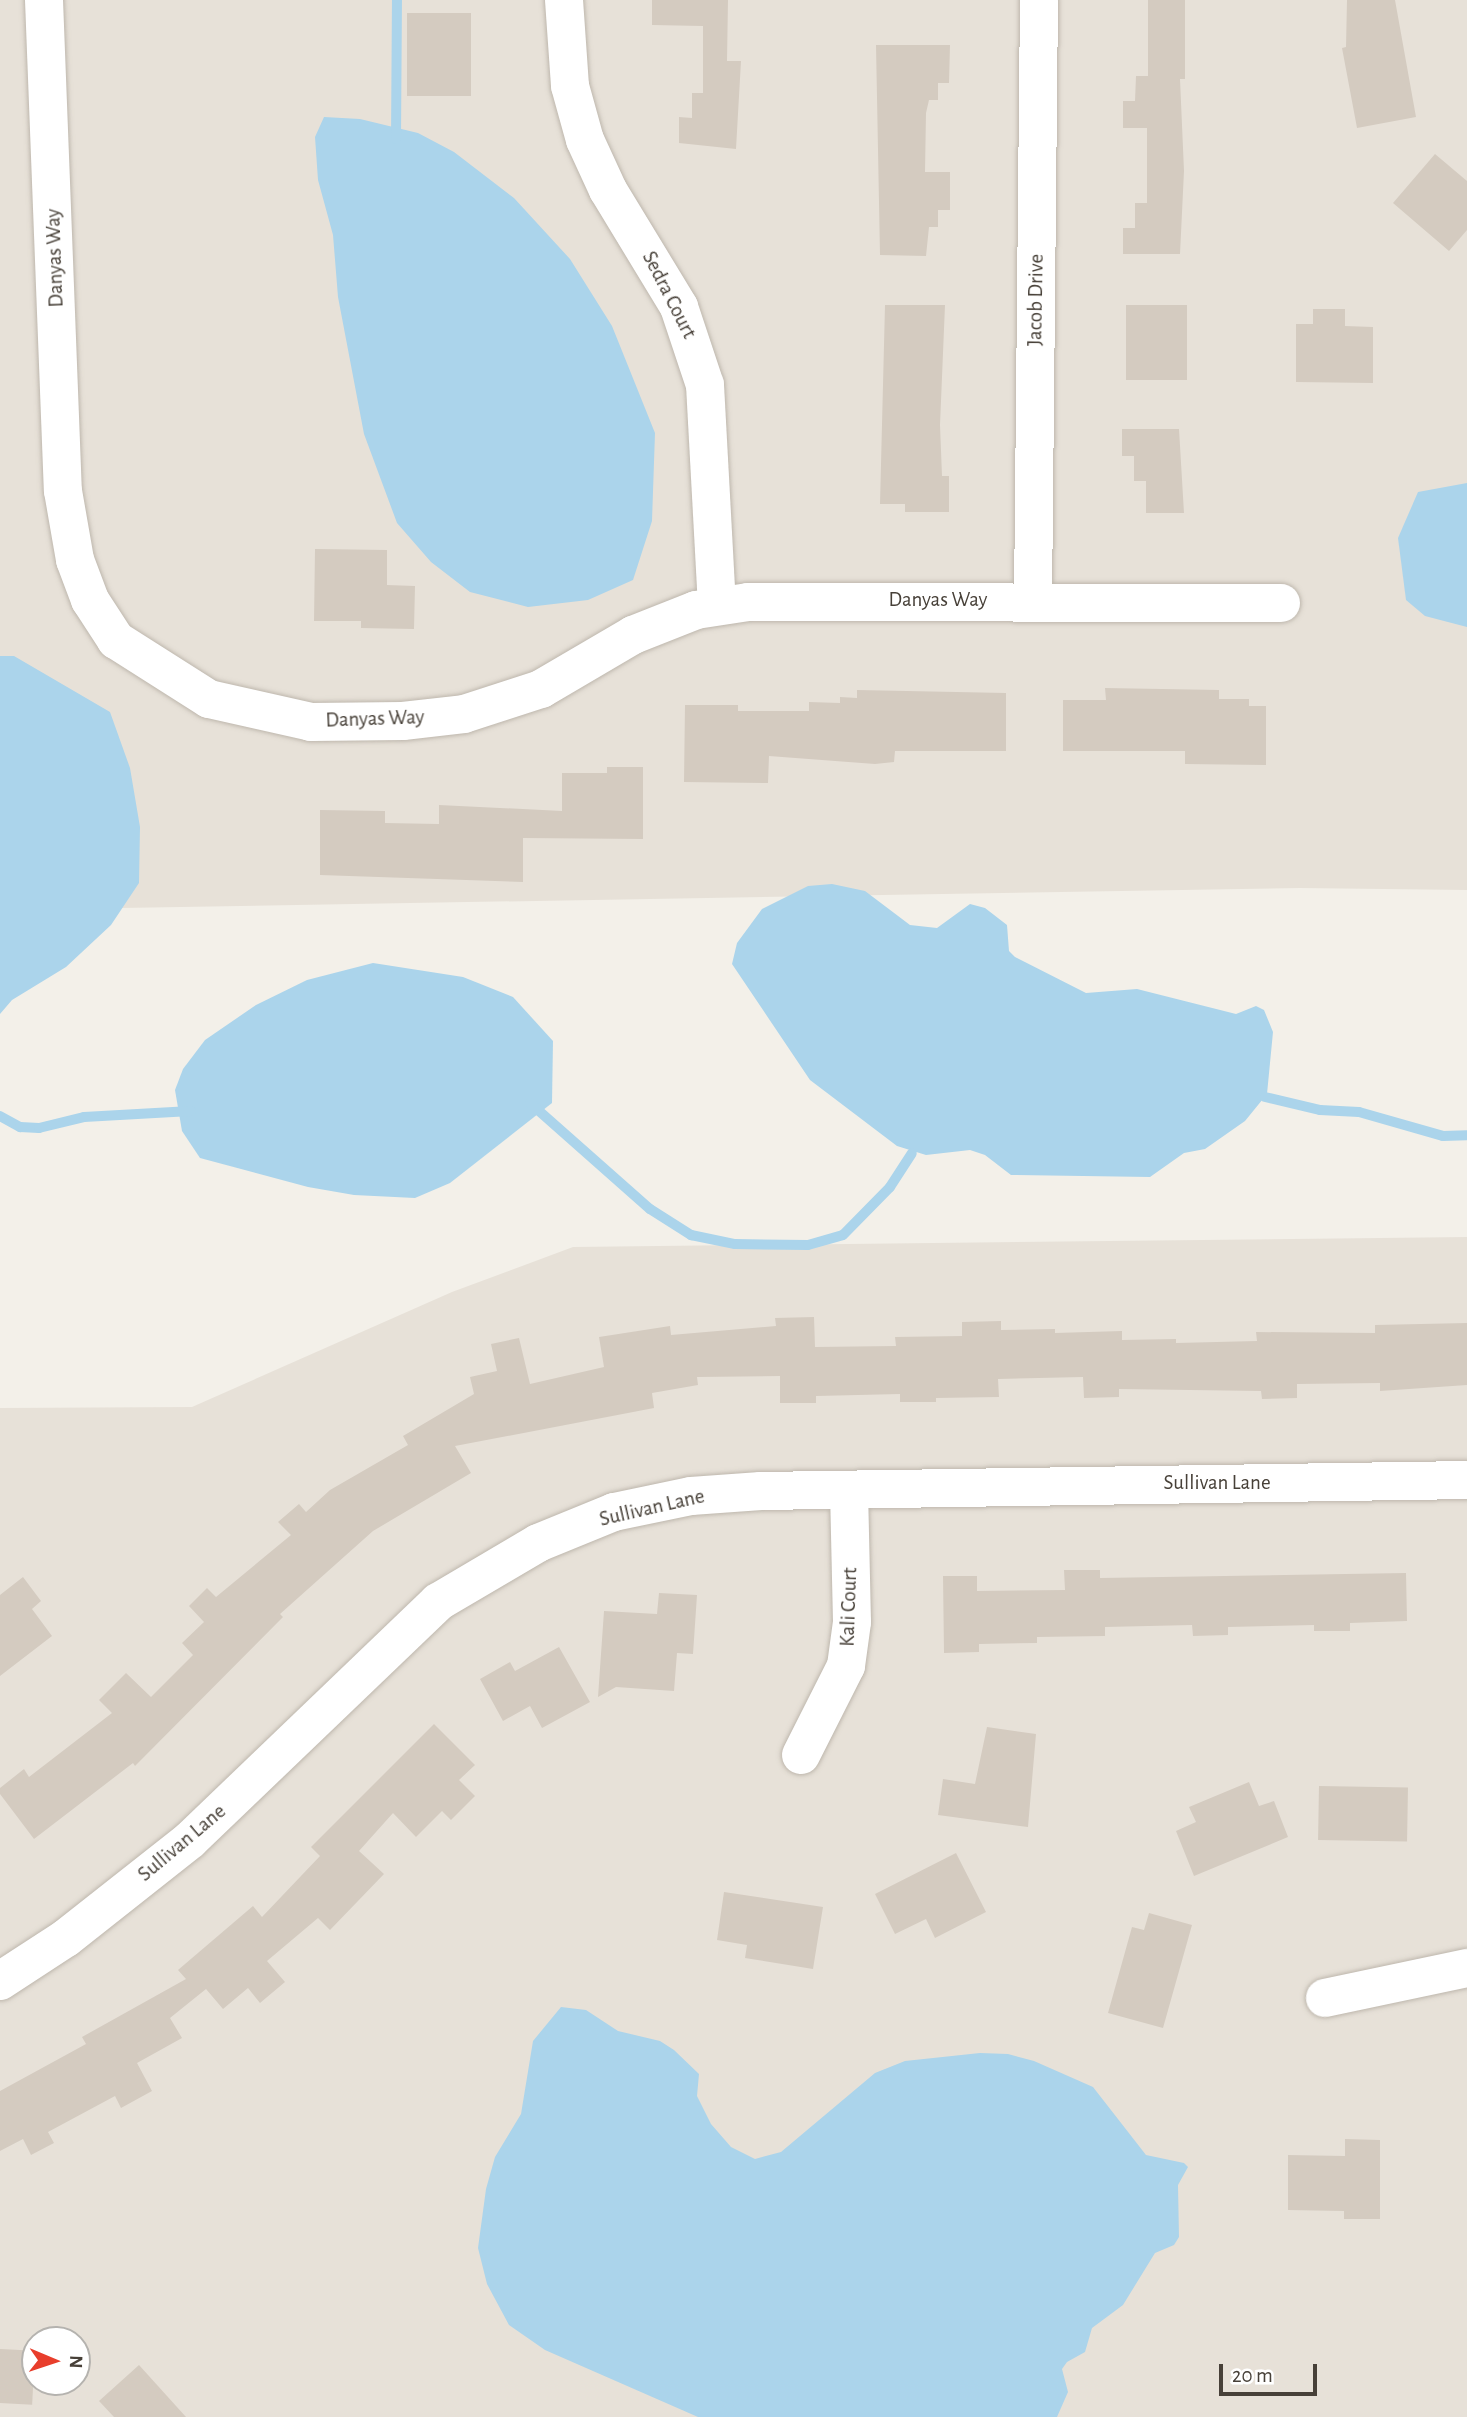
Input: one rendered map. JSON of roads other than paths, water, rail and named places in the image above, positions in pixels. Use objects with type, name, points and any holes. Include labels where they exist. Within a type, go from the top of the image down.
[{"type":"street","name":"Danyas Way","points":[[44,0],[63,491],[75,561],[90,600],[116,640],[209,699],[259,713],[311,722],[403,721],[503,705],[541,689],[633,635],[717,606],[768,600],[1281,603]]},
{"type":"street","name":"Sedra Court","points":[[564,0],[570,86],[585,140],[608,190],[679,307],[705,385],[717,606]]},
{"type":"street","name":"Jacob Drive","points":[[1033,601],[1039,0]]},
{"type":"street","name":"Sullivan Lane","points":[[4,1969],[65,1938],[190,1840],[394,1640],[438,1602],[478,1576],[538,1544],[614,1512],[691,1496],[849,1490],[1467,1480]]},
{"type":"street","name":"Kali Court","points":[[801,1755],[846,1666],[852,1622],[849,1490]]},
{"type":"street","points":[[1325,1998],[1467,1968]]},
{"type":"water","points":[[324,117],[360,119],[418,133],[454,152],[514,198],[570,259],[612,326],[655,433],[652,521],[633,580],[588,600],[528,607],[470,592],[431,562],[397,523],[364,434],[338,297],[333,235],[318,180],[315,137]]},
{"type":"water","points":[[1467,483],[1467,627],[1425,616],[1406,600],[1398,538],[1418,492]]},
{"type":"water","points":[[0,656],[14,656],[110,712],[130,768],[140,827],[139,883],[111,925],[66,967],[12,1000],[0,1014]]},
{"type":"water","points":[[832,884],[865,891],[910,925],[937,928],[970,904],[985,908],[1007,925],[1009,951],[1015,957],[1086,993],[1137,989],[1236,1014],[1256,1006],[1264,1010],[1273,1032],[1267,1094],[1245,1121],[1205,1149],[1184,1153],[1150,1177],[1011,1175],[985,1155],[970,1150],[926,1155],[897,1146],[810,1080],[732,964],[737,943],[762,909],[808,886]]},
{"type":"water","points":[[373,963],[463,977],[513,997],[553,1041],[552,1103],[450,1183],[415,1198],[354,1195],[308,1187],[200,1158],[182,1131],[175,1090],[183,1069],[205,1040],[256,1005],[307,980]]},
{"type":"water","points":[[561,2007],[586,2010],[618,2031],[660,2041],[674,2050],[699,2074],[697,2096],[711,2124],[731,2147],[755,2159],[781,2152],[875,2073],[905,2061],[980,2053],[1008,2054],[1034,2061],[1093,2087],[1146,2155],[1184,2163],[1188,2167],[1178,2185],[1179,2237],[1174,2245],[1155,2253],[1123,2305],[1092,2328],[1085,2352],[1067,2362],[1062,2369],[1068,2392],[1057,2417],[698,2417],[545,2350],[509,2325],[487,2284],[478,2248],[486,2189],[495,2157],[521,2114],[533,2041]]},
{"type":"waterway","points":[[396,139],[397,0]]},
{"type":"waterway","points":[[1265,1097],[1320,1110],[1359,1112],[1443,1136],[1467,1135]]},
{"type":"waterway","points":[[530,1103],[650,1209],[691,1235],[735,1244],[808,1245],[843,1235],[890,1187],[912,1153]]},
{"type":"waterway","points":[[0,1116],[20,1127],[39,1128],[84,1117],[191,1111]]}]
